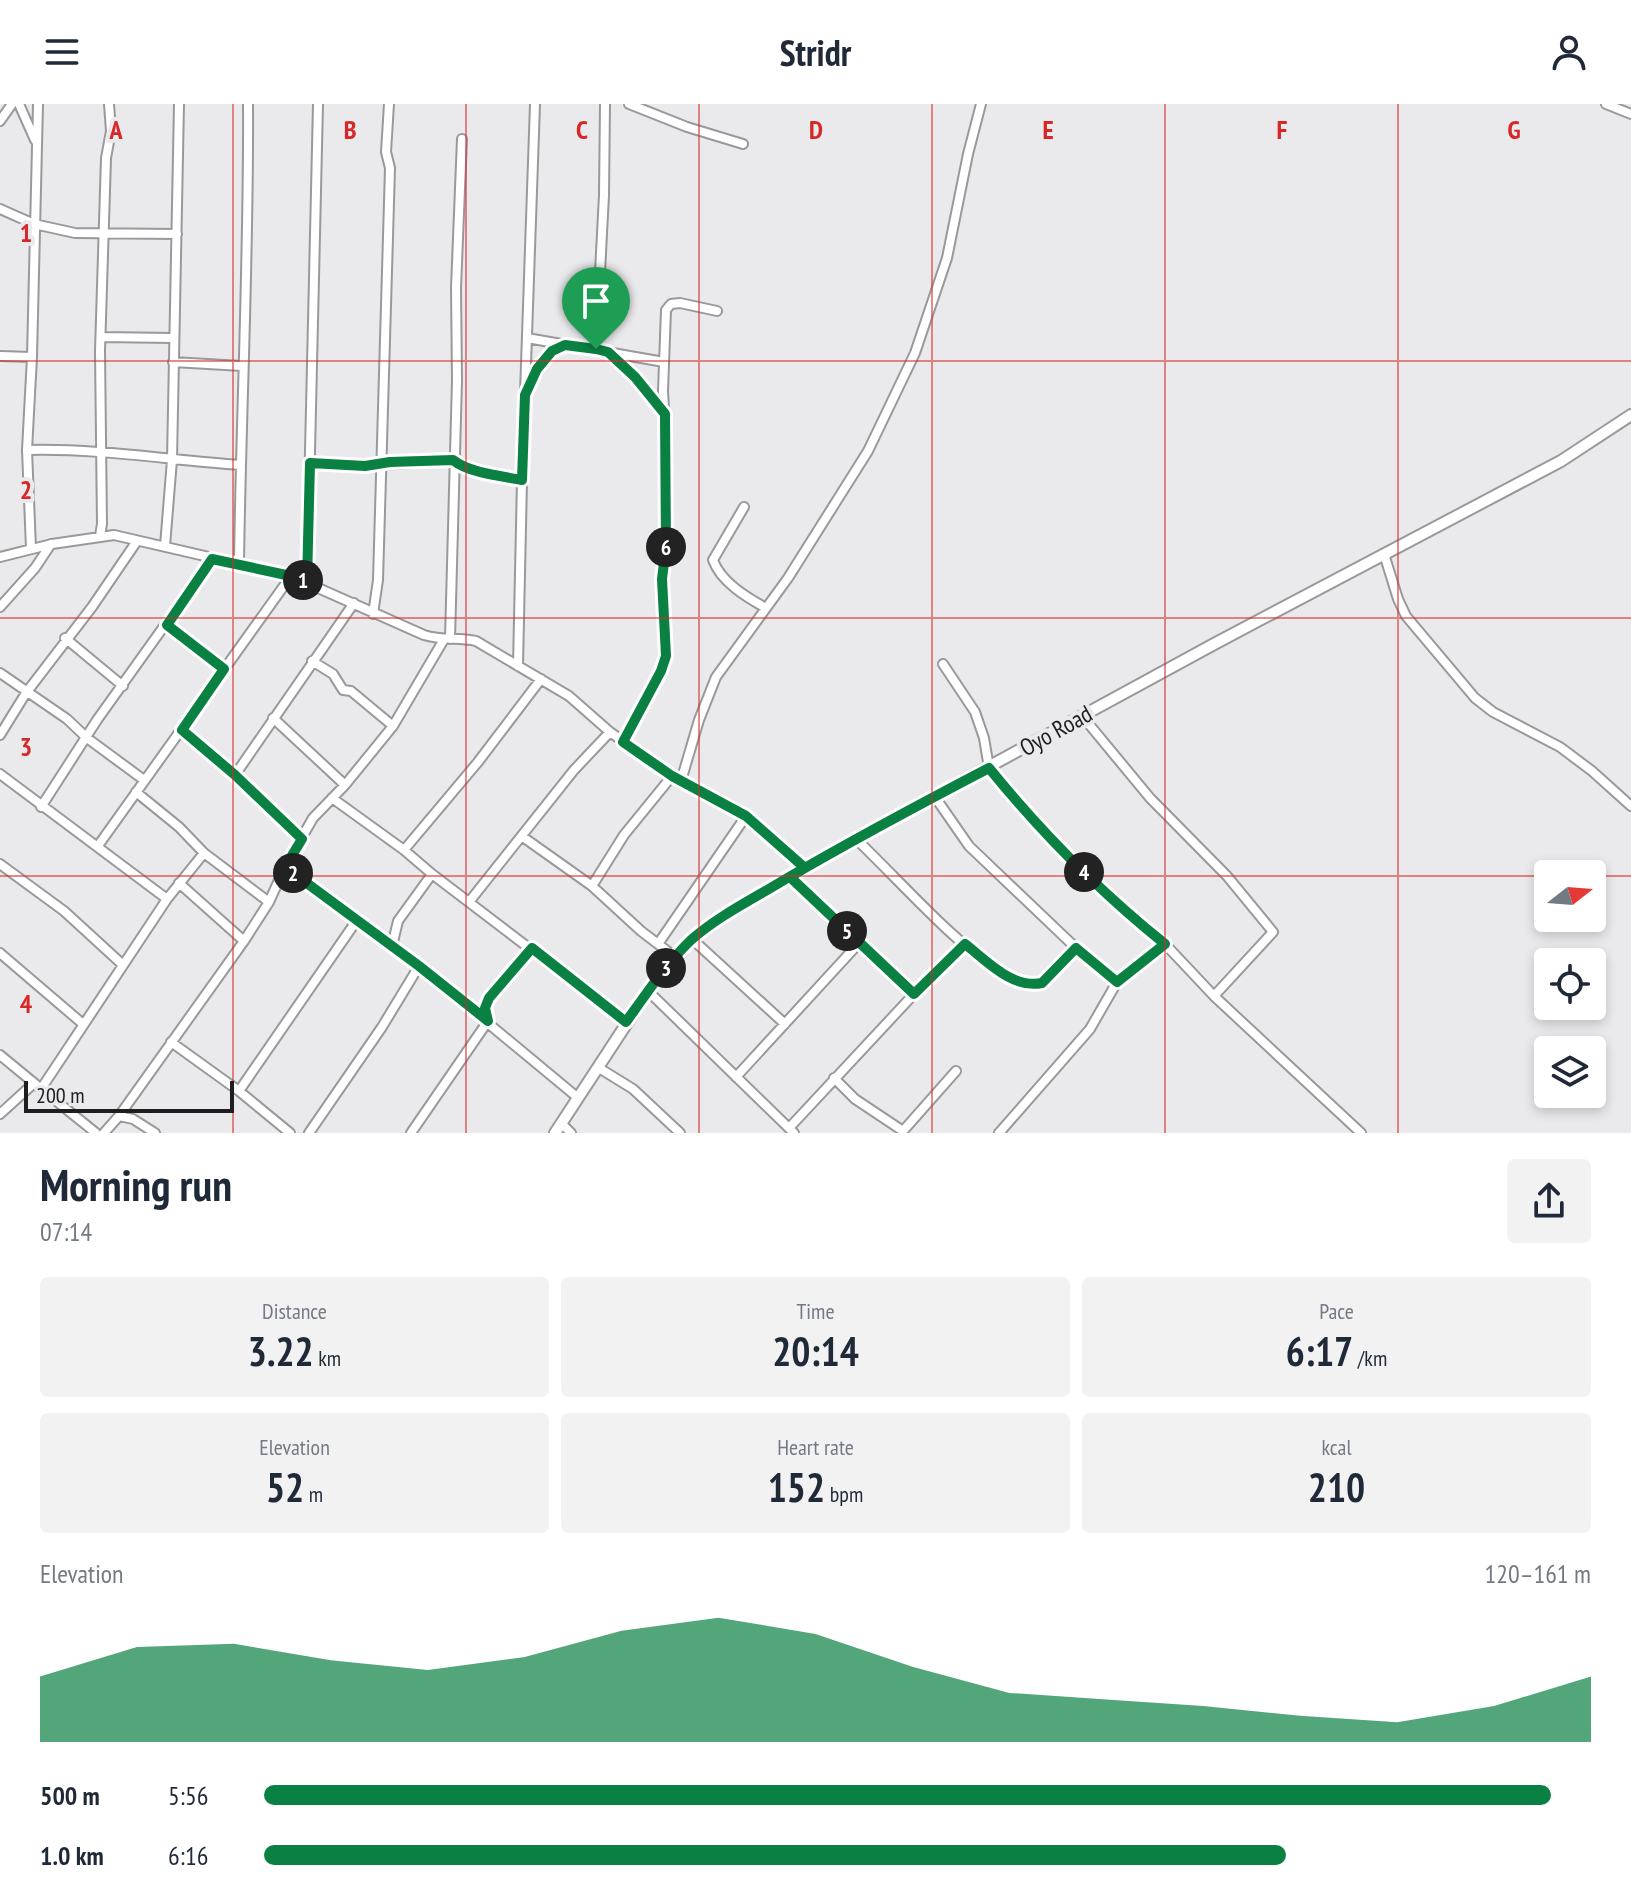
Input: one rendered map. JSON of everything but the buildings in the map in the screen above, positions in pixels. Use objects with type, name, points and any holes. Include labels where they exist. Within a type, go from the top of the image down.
[{"type":"street","points":[[0,121],[12,104]]},
{"type":"street","points":[[19,104],[37,142]]},
{"type":"street","points":[[31,548],[27,450],[38,104]]},
{"type":"street","points":[[100,536],[101,337],[106,158],[111,131],[109,104]]},
{"type":"street","points":[[165,546],[172,460],[179,104]]},
{"type":"street","points":[[239,564],[242,366],[249,198],[248,104]]},
{"type":"street","points":[[307,582],[318,104]]},
{"type":"street","points":[[373,614],[378,580],[388,308],[390,168],[386,152],[389,104]]},
{"type":"street","points":[[518,666],[535,104]]},
{"type":"street","points":[[596,349],[605,104]]},
{"type":"street","points":[[629,104],[687,127],[743,144]]},
{"type":"street","points":[[592,886],[624,835],[676,778],[716,677],[809,547],[868,451],[915,353],[947,258],[981,104]]},
{"type":"street","points":[[1606,104],[1631,114]]},
{"type":"street","points":[[104,1133],[244,941],[269,902],[313,818],[345,785],[393,726],[447,640],[462,139]]},
{"type":"street","points":[[0,209],[34,224],[75,233],[177,234]]},
{"type":"street","points":[[623,742],[666,656],[662,579],[666,546],[666,310],[671,304],[680,303],[717,311]]},
{"type":"street","points":[[101,337],[173,338]]},
{"type":"street","points":[[527,338],[664,362]]},
{"type":"street","points":[[525,395],[545,359],[552,351],[565,345]]},
{"type":"street","points":[[608,352],[635,377],[665,414]]},
{"type":"street","points":[[0,356],[32,357]]},
{"type":"street","points":[[173,362],[242,366]]},
{"type":"street","name":"Oyo Road","points":[[558,1128],[648,991],[692,939],[725,915],[856,839],[1561,461],[1631,415]]},
{"type":"street","points":[[27,450],[101,450],[240,465]]},
{"type":"street","points":[[310,463],[346,466],[453,460],[472,470],[522,480]]},
{"type":"street","points":[[744,507],[713,560],[734,587],[766,608]]},
{"type":"street","points":[[0,557],[31,548],[114,535],[291,576],[373,614],[447,640],[460,638],[476,641],[569,696],[623,742],[676,778],[746,816],[805,868]]},
{"type":"street","points":[[0,735],[26,693],[65,638],[92,607],[137,541]]},
{"type":"street","points":[[0,607],[52,544]]},
{"type":"street","points":[[1384,554],[1406,616],[1475,698],[1493,712],[1560,747],[1631,806]]},
{"type":"street","points":[[41,807],[212,559]]},
{"type":"street","points":[[99,846],[291,576]]},
{"type":"street","points":[[235,775],[354,603]]},
{"type":"street","points":[[167,625],[224,669]]},
{"type":"street","points":[[65,638],[123,686]]},
{"type":"street","points":[[312,661],[333,674],[343,690],[351,691],[393,726]]},
{"type":"street","points":[[943,664],[975,712],[984,738],[989,768],[1026,813],[1128,915],[1165,944],[1214,996],[1361,1133]]},
{"type":"street","points":[[0,673],[67,719],[87,738],[144,780]]},
{"type":"street","points":[[404,850],[478,762],[541,679]]},
{"type":"street","points":[[1083,717],[1150,798],[1227,876],[1273,932],[1214,996]]},
{"type":"street","points":[[273,718],[345,785]]},
{"type":"street","points":[[182,730],[302,839]]},
{"type":"street","points":[[469,902],[574,770],[610,732]]},
{"type":"street","points":[[0,774],[167,899]]},
{"type":"street","points":[[136,792],[179,827],[204,853],[269,902]]},
{"type":"street","points":[[935,797],[969,846],[1076,948],[1117,982]]},
{"type":"street","points":[[332,798],[626,1022]]},
{"type":"street","points":[[658,944],[746,816]]},
{"type":"street","points":[[523,837],[592,886],[675,957]]},
{"type":"street","points":[[856,839],[965,944],[1003,974],[1022,982],[1042,983],[1076,948]]},
{"type":"street","points":[[0,1114],[38,1086],[167,899],[204,853]]},
{"type":"street","points":[[0,864],[64,911],[123,965]]},
{"type":"street","points":[[285,867],[419,966],[577,1097]]},
{"type":"street","points":[[392,946],[398,921],[432,874]]},
{"type":"street","points":[[790,877],[914,994]]},
{"type":"street","points":[[179,883],[244,941]]},
{"type":"street","points":[[239,1091],[357,920]]},
{"type":"street","points":[[692,939],[785,1024]]},
{"type":"street","points":[[736,1077],[859,943]]},
{"type":"street","points":[[648,991],[790,1129],[834,1078],[965,944]]},
{"type":"street","points":[[999,1133],[1090,1029],[1117,982],[1165,944]]},
{"type":"street","points":[[411,1133],[488,1021],[485,1008],[489,998],[532,948]]},
{"type":"street","points":[[0,953],[83,1024]]},
{"type":"street","points":[[309,1133],[382,1027],[419,966]]},
{"type":"street","points":[[171,1042],[290,1133]]},
{"type":"street","points":[[0,1055],[96,1133]]},
{"type":"street","points":[[599,1068],[633,1089],[680,1133]]},
{"type":"street","points":[[834,1078],[855,1099],[903,1131],[956,1071]]},
{"type":"street","points":[[119,1116],[133,1119],[155,1133]]},
{"type":"street","points":[[558,1128],[571,1133]]},
{"type":"route","points":[[596,349],[565,345],[552,351],[537,369],[525,395],[522,480],[472,470],[453,460],[365,466],[310,463],[307,582],[212,559],[167,625],[224,669],[182,730],[302,839],[285,867],[488,1021],[485,1008],[489,998],[532,948],[626,1022],[675,957],[692,939],[725,915],[805,868],[843,846],[989,768],[1026,813],[1074,863],[1128,915],[1165,944],[1117,982],[1076,948],[1042,983],[1037,984],[1003,974],[965,944],[914,994],[790,877],[805,868],[746,816],[672,776],[623,742],[666,656],[662,579],[666,546],[665,414],[635,377],[608,352],[596,349]]}]
